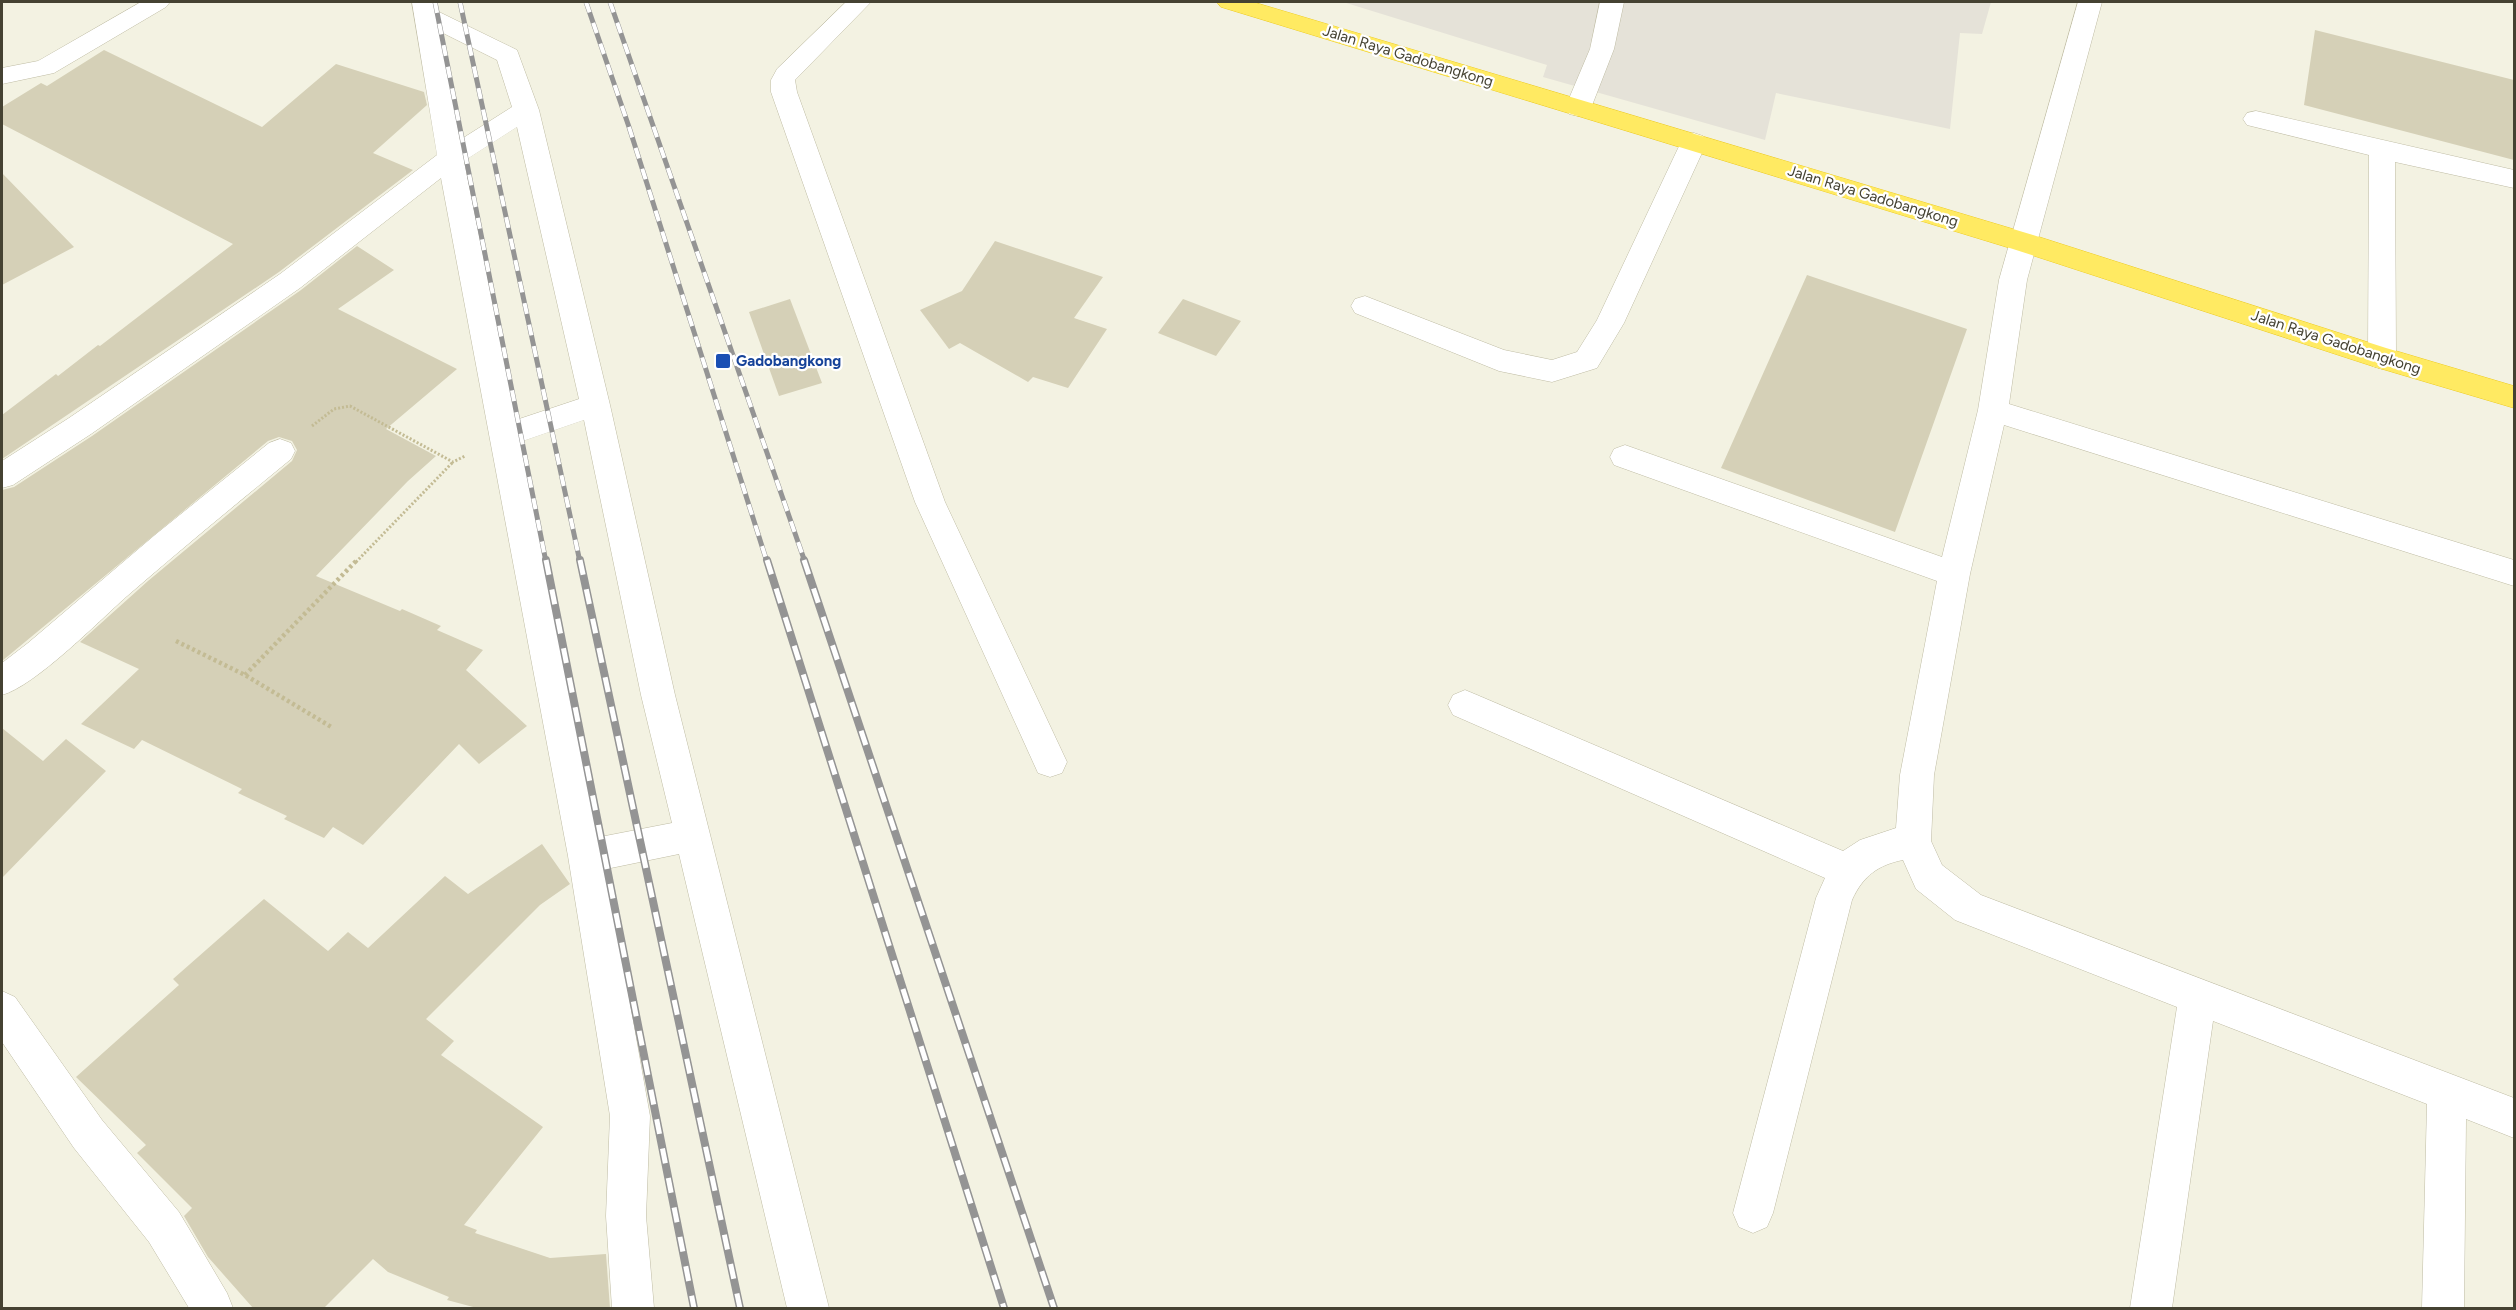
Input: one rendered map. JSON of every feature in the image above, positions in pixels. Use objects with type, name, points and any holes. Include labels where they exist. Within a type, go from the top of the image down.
[{"type":"highway","name":"Jalan Raya Gadobangkong","points":[[1229,2],[2023,242],[2514,397]]},
{"type":"street","points":[[2,76],[45,67],[158,2]]},
{"type":"street","points":[[859,2],[786,75],[783,80],[784,92],[930,502],[1050,762]]},
{"type":"street","points":[[1578,108],[1602,50],[1612,2]]},
{"type":"street","points":[[2090,2],[2013,280],[1992,410],[1954,574],[1917,775],[1913,841],[1929,877],[1968,908],[2514,1118]]},
{"type":"street","points":[[425,8],[508,56],[526,110],[595,405],[658,695],[808,1308]]},
{"type":"street","points":[[425,8],[450,158],[586,856],[630,1116],[626,1216],[633,1308]]},
{"type":"street","points":[[2,476],[80,426],[290,281],[450,158],[526,110]]},
{"type":"street","points":[[2256,119],[2514,179]]},
{"type":"street","points":[[1365,306],[1499,360],[1552,371],[1587,360],[1610,323],[1694,142]]},
{"type":"street","points":[[2382,150],[2382,357]]},
{"type":"street","points":[[504,436],[595,405]]},
{"type":"street","points":[[1992,410],[2514,573]]},
{"type":"street","points":[[2,681],[40,653],[166,544],[280,451]]},
{"type":"street","points":[[1625,457],[1954,574]]},
{"type":"street","points":[[1465,705],[1847,870]]},
{"type":"street","points":[[586,856],[694,836]]},
{"type":"street","points":[[1753,1214],[1834,898],[1847,870],[1863,856],[1887,846],[1913,841]]},
{"type":"street","points":[[2151,1308],[2198,996]]},
{"type":"street","points":[[2,1010],[88,1134],[164,1227],[212,1308]]},
{"type":"street","points":[[2443,1308],[2447,1092]]},
{"type":"path","points":[[280,451],[334,409],[344,405],[350,406],[453,462]]},
{"type":"path","points":[[245,675],[453,462],[504,436]]},
{"type":"path","points":[[176,641],[245,675],[333,728]]},
{"type":"shaded area","points":[[1343,2],[1991,2],[1982,34],[1960,33],[1950,129],[1776,93],[1765,140],[1543,77],[1547,65]]},
{"type":"building","points":[[2315,30],[2514,80],[2514,160],[2304,105]]},
{"type":"building","points":[[104,50],[262,127],[336,64],[424,92],[427,105],[373,153],[413,170],[279,272],[2,459],[2,415],[56,374],[58,376],[98,345],[100,346],[233,244],[2,124],[2,107],[41,83],[47,86]]},
{"type":"building","points":[[2,173],[74,247],[2,285]]},
{"type":"building","points":[[995,241],[1103,277],[1074,318],[1107,329],[1068,388],[1033,377],[1028,382],[960,343],[949,349],[920,310],[962,291]]},
{"type":"building","points":[[357,246],[394,270],[338,309],[457,369],[386,429],[436,456],[408,481],[316,576],[441,626],[437,630],[483,650],[466,670],[527,726],[479,764],[459,744],[363,845],[333,827],[324,838],[284,819],[287,816],[238,793],[242,789],[142,740],[134,749],[81,724],[139,669],[80,642],[148,581],[292,461],[297,450],[292,441],[279,437],[268,441],[2,661],[2,490],[14,487],[92,436],[301,290]]},
{"type":"building","points":[[1807,275],[1967,329],[1895,532],[1721,468]]},
{"type":"building","points":[[790,299],[822,383],[779,396],[749,312]]},
{"type":"building","points":[[1183,299],[1241,321],[1216,356],[1158,333]]},
{"type":"building","points":[[2,728],[43,761],[66,739],[106,771],[2,878]]},
{"type":"building","points":[[542,844],[570,884],[540,905],[426,1019],[454,1041],[441,1055],[543,1127],[464,1225],[477,1230],[475,1233],[550,1258],[606,1254],[610,1308],[477,1308],[447,1300],[449,1297],[388,1272],[373,1259],[324,1308],[253,1308],[208,1257],[184,1216],[192,1208],[137,1153],[146,1145],[76,1077],[179,985],[173,979],[264,899],[328,951],[348,932],[368,948],[445,876],[468,894]]},
{"type":"railway","points":[[435,2],[546,562]]},
{"type":"railway","points":[[460,2],[580,562]]},
{"type":"railway","points":[[586,2],[629,127],[767,562]]},
{"type":"railway","points":[[610,2],[805,562]]},
{"type":"railway","points":[[546,560],[694,1308]]},
{"type":"railway","points":[[580,560],[740,1308]]},
{"type":"railway","points":[[767,560],[1004,1308]]},
{"type":"railway","points":[[804,560],[1054,1308]]},
{"type":"place","name":"Gadobangkong","points":[[723,361]]}]
